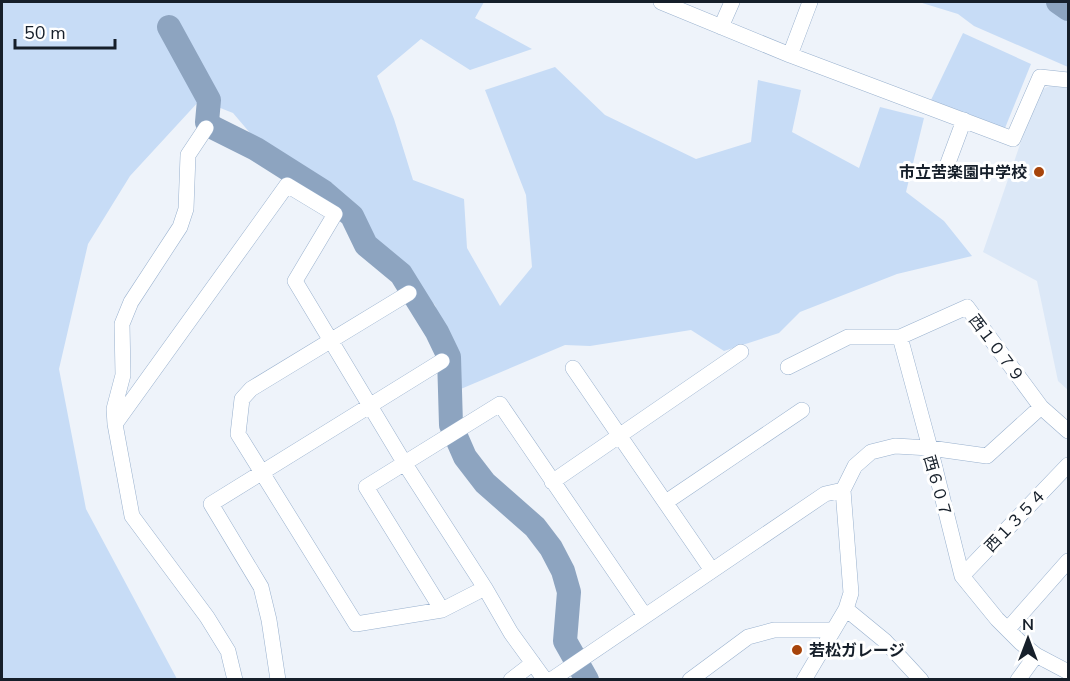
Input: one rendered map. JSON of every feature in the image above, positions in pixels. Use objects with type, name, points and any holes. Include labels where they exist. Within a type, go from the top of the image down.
[{"type":"street","points":[[661,2],[790,56],[1014,139],[1040,77],[1068,81]]},
{"type":"street","points":[[722,27],[732,2]]},
{"type":"street","points":[[790,56],[810,2]]},
{"type":"street","points":[[945,171],[964,120]]},
{"type":"street","points":[[207,128],[188,155],[186,209],[180,227],[131,302],[122,324],[123,375],[114,409],[132,516],[207,617],[228,651],[235,680]]},
{"type":"street","points":[[115,424],[287,185],[335,214],[295,281],[405,464],[485,588],[511,633],[545,680]]},
{"type":"street","points":[[408,293],[251,389],[242,399],[238,434],[356,624],[442,610],[485,588]]},
{"type":"street","name":"西１０７９","points":[[900,337],[967,307],[1041,407]]},
{"type":"street","points":[[788,367],[848,337],[900,337],[930,448],[987,456],[1041,407],[1068,431]]},
{"type":"street","points":[[552,482],[741,352]]},
{"type":"street","points":[[278,680],[269,620],[261,587],[211,504],[442,361]]},
{"type":"street","points":[[573,368],[711,569]]},
{"type":"street","points":[[442,610],[366,487],[500,404],[645,616]]},
{"type":"street","points":[[666,502],[802,410]]},
{"type":"street","name":"西６０７","points":[[843,490],[855,466],[872,452],[895,446],[930,448],[962,576],[1008,629],[1036,655],[1068,672]]},
{"type":"street","name":"西１３５４","points":[[962,576],[1068,465]]},
{"type":"street","points":[[551,680],[711,569],[825,494],[843,490],[851,593],[846,609],[804,680]]},
{"type":"street","points":[[1008,629],[1068,561]]},
{"type":"street","points":[[846,609],[885,640],[921,680]]},
{"type":"street","points":[[690,680],[748,637],[774,630],[832,630]]},
{"type":"street","points":[[1018,680],[1036,655]]},
{"type":"street","points":[[511,680],[532,663]]},
{"type":"shaded area","points":[[2,2],[484,2],[475,18],[532,49],[470,70],[421,39],[377,76],[394,119],[413,180],[464,199],[467,248],[500,306],[532,267],[526,195],[485,90],[555,67],[605,115],[696,159],[751,142],[758,80],[801,90],[792,132],[859,168],[880,107],[924,118],[906,192],[944,221],[972,256],[897,274],[800,312],[779,333],[724,351],[691,330],[590,346],[565,345],[456,391],[435,305],[374,254],[336,192],[284,173],[233,113],[200,100],[130,176],[88,244],[59,369],[86,509],[177,679],[2,679]]},
{"type":"shaded area","points":[[919,2],[1068,2],[1068,67],[974,26],[958,14]]},
{"type":"shaded area","points":[[963,33],[1031,64],[1005,128],[931,100]]},
{"type":"shaded area","name":"市立苦楽園中学校","points":[[1049,86],[1068,88],[1068,390],[1058,381],[1037,281],[983,252],[1038,92]]},
{"type":"waterway","points":[[1058,2],[1068,9]]},
{"type":"waterway","points":[[169,27],[209,100],[207,122],[214,128],[256,149],[324,192],[352,216],[366,245],[401,274],[437,332],[449,357],[451,425],[465,457],[485,483],[535,527],[551,548],[563,571],[569,592],[565,641],[587,680]]},
{"type":"place","name":"市立苦楽園中学校","points":[[1039,172]]},
{"type":"place","name":"若松ガレージ","points":[[797,650]]}]
